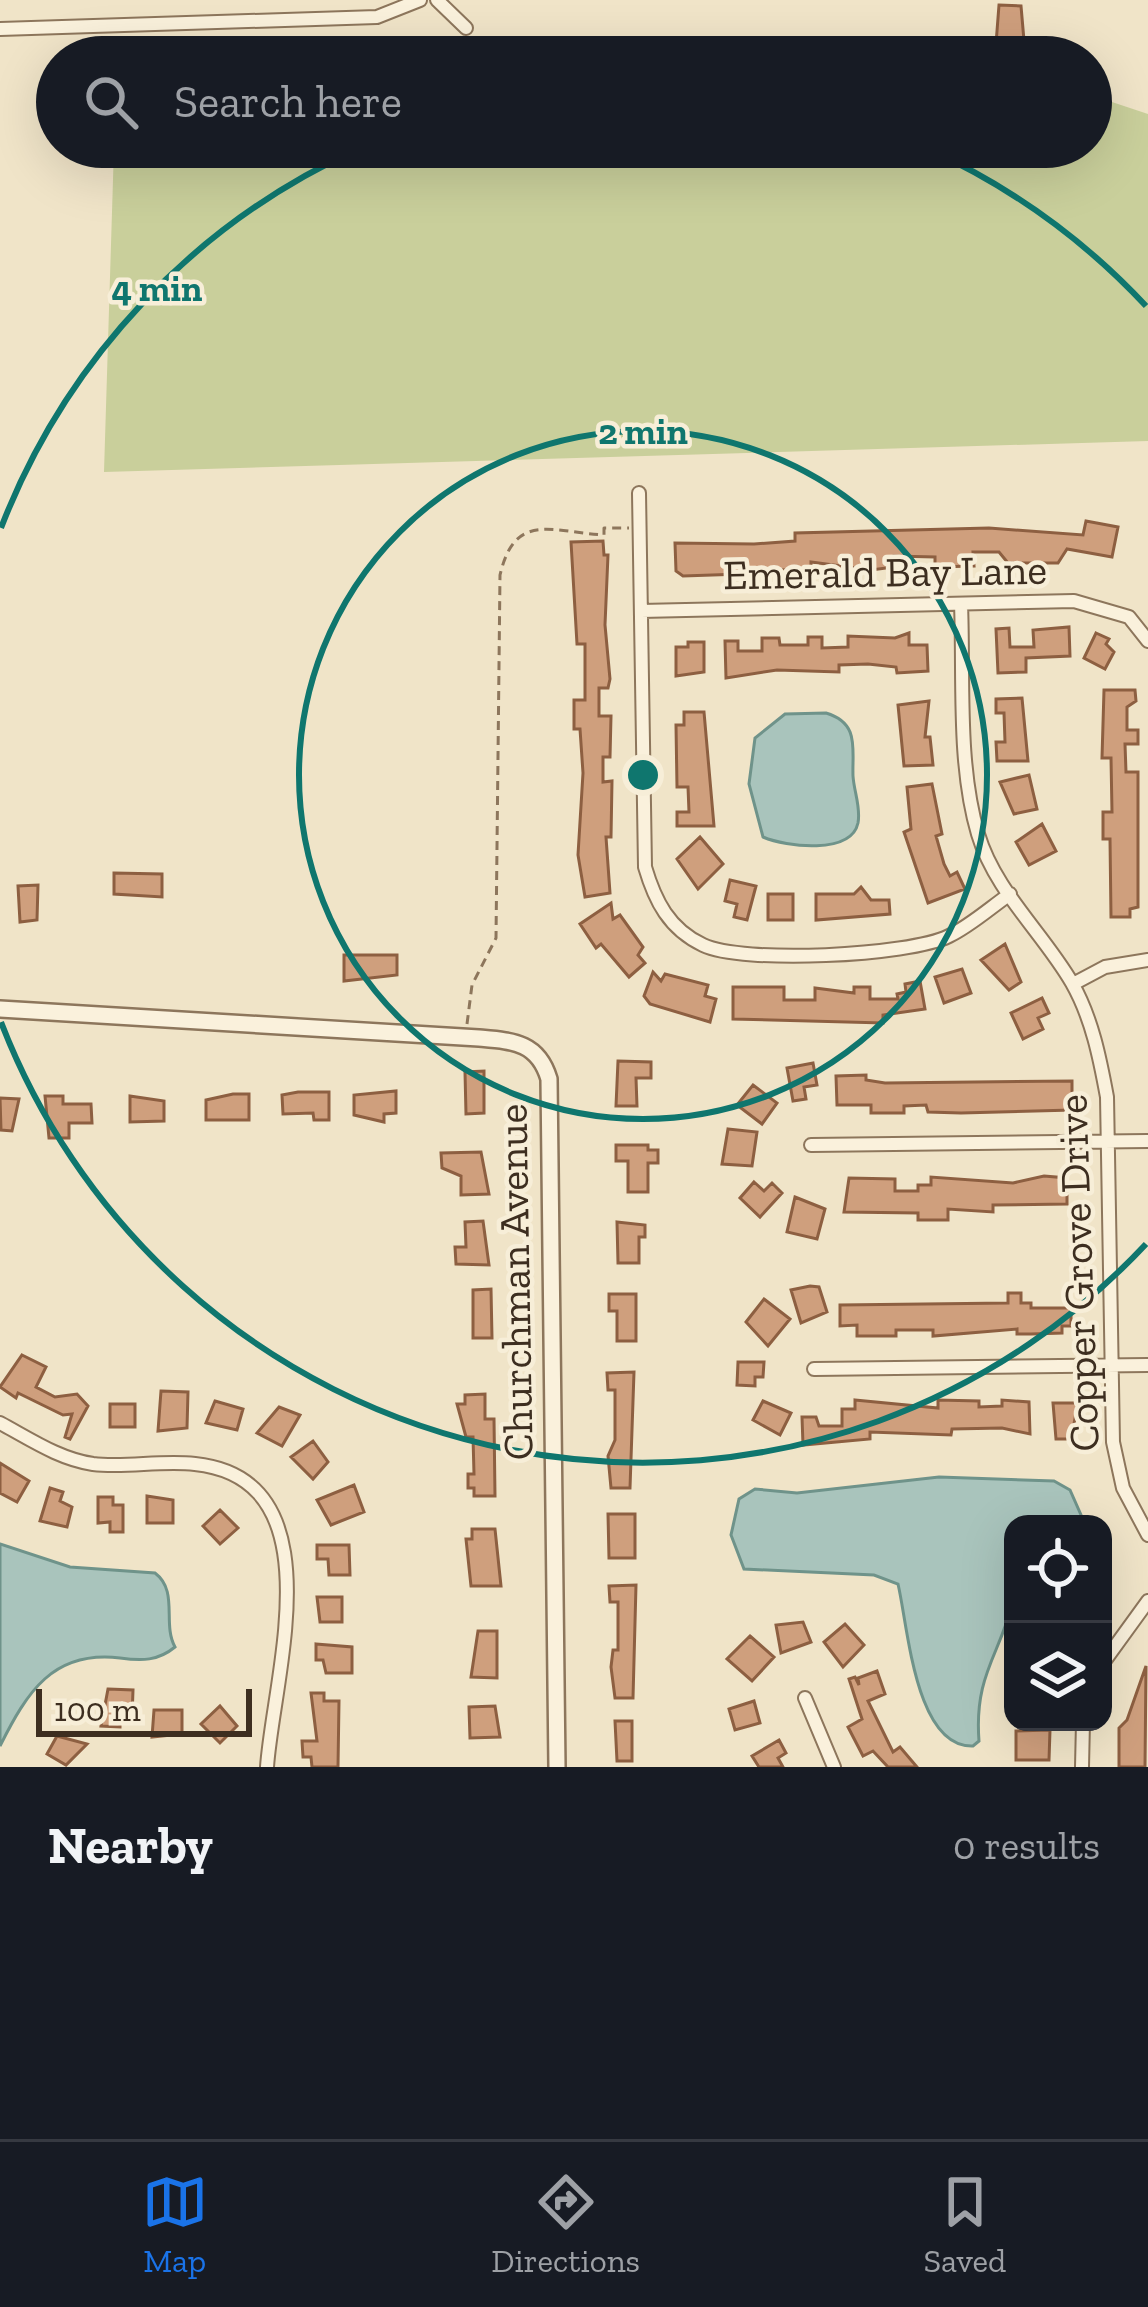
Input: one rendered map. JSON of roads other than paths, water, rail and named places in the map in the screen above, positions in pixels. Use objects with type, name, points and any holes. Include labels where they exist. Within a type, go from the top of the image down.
[{"type":"street","points":[[0,28],[377,16],[420,0]]},
{"type":"street","points":[[437,0],[466,28]]},
{"type":"street","points":[[639,493],[645,867],[655,900],[677,928],[706,947],[738,954],[887,952],[950,936],[1010,894]]},
{"type":"street","name":"Emerald Bay Lane","points":[[641,611],[1074,601],[1130,617],[1148,641]]},
{"type":"street","name":"Copper Grove Drive","points":[[961,604],[967,760],[977,833],[1010,894],[1073,984],[1099,1049],[1109,1142],[1113,1442],[1123,1488],[1148,1535]]},
{"type":"street","points":[[1073,984],[1105,968],[1148,960]]},
{"type":"street","name":"Churchman Avenue","points":[[0,1009],[466,1037],[519,1042],[541,1059],[549,1078],[557,1767]]},
{"type":"street","points":[[811,1145],[1148,1141]]},
{"type":"street","points":[[814,1369],[1148,1365]]},
{"type":"street","points":[[0,1423],[69,1459],[98,1464],[200,1464],[229,1472],[253,1489],[274,1516],[285,1557],[285,1642],[267,1767]]},
{"type":"street","points":[[1112,1651],[1148,1601]]},
{"type":"street","points":[[806,1698],[834,1767]]},
{"type":"street","points":[[1082,1767],[1083,1731]]},
{"type":"water","points":[[826,713],[844,723],[852,738],[859,817],[853,833],[816,846],[763,837],[749,784],[755,738],[785,714]]},
{"type":"water","points":[[939,1477],[1054,1481],[1070,1490],[1081,1515],[1004,1515],[1004,1629],[984,1683],[979,1741],[973,1746],[954,1741],[926,1707],[898,1584],[874,1575],[744,1569],[731,1535],[739,1499],[755,1489],[797,1493]]},
{"type":"water","points":[[0,1544],[70,1567],[155,1573],[166,1589],[175,1647],[149,1659],[97,1657],[60,1668],[32,1692],[0,1746]]}]
